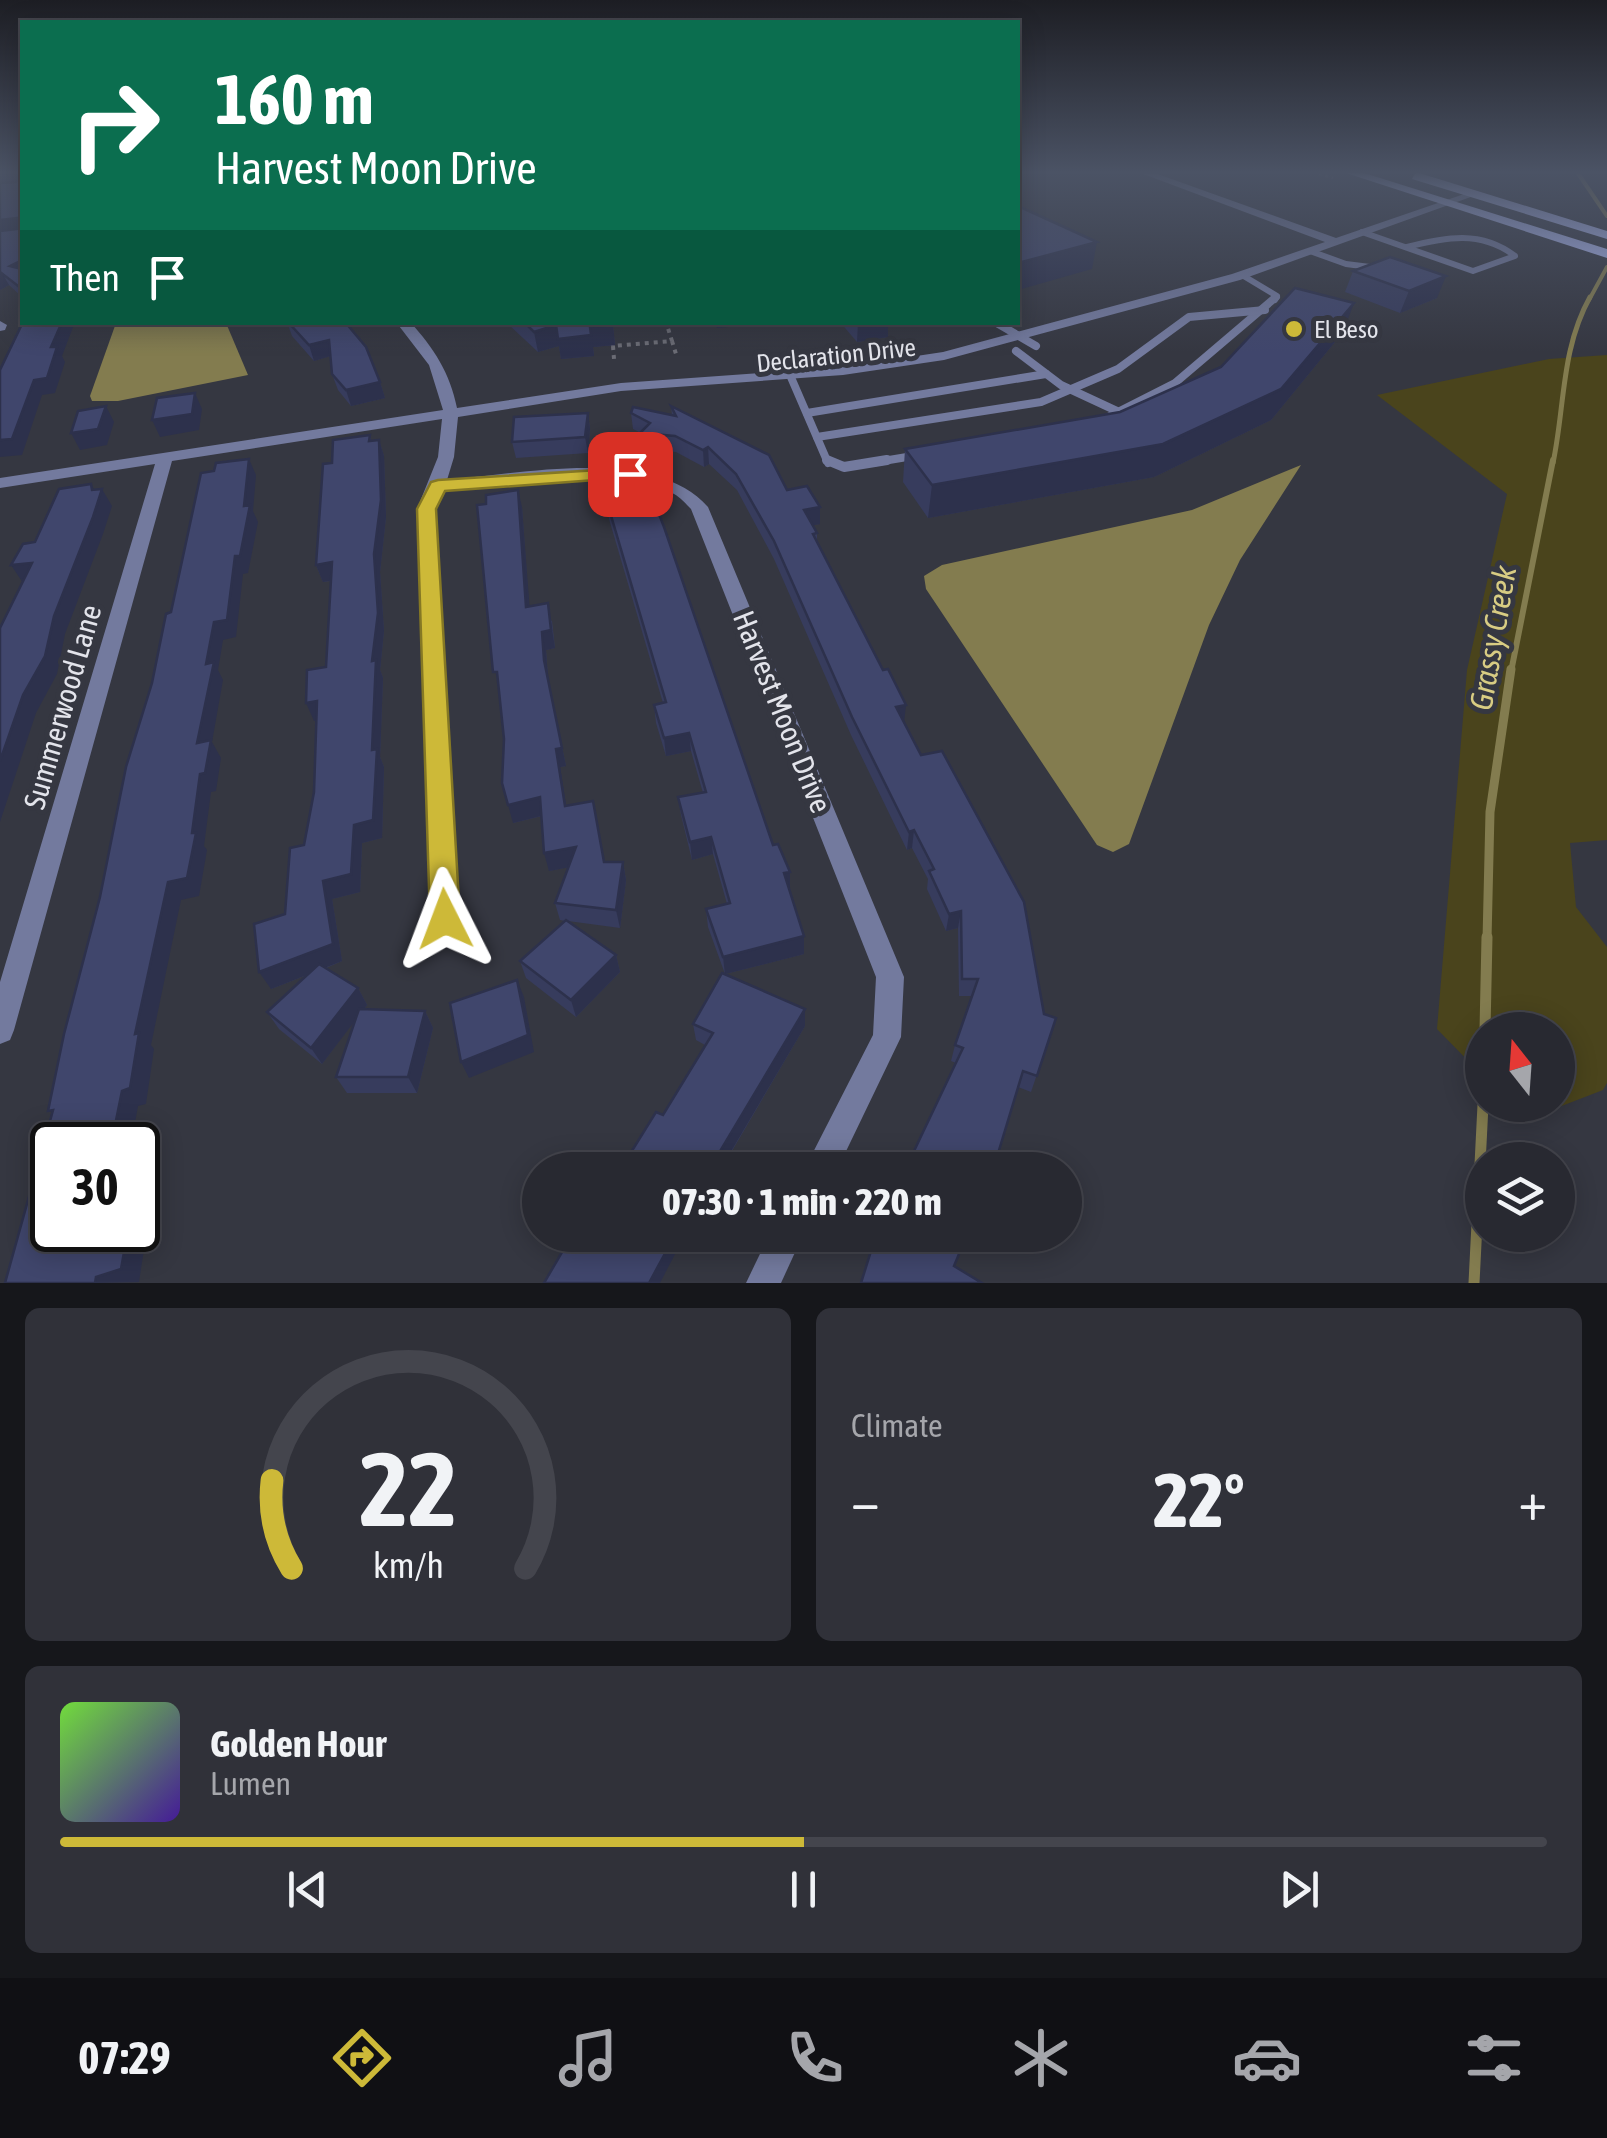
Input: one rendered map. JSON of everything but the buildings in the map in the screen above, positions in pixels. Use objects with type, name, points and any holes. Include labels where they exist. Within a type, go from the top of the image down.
[{"type":"main road","points":[[1535,232],[1607,254]]},
{"type":"street","points":[[1307,232],[1335,242]]},
{"type":"street","name":"Declaration Drive","points":[[0,483],[452,412],[580,396],[615,399],[936,370],[1162,294],[1242,275],[1362,232]]},
{"type":"street","name":"Declaration Drive","points":[[1017,344],[1036,346],[1163,305],[1203,286]]},
{"type":"street","points":[[405,325],[432,354],[446,378],[452,412],[438,486],[426,509],[445,919]]},
{"type":"street","name":"Summerwood Lane","points":[[0,1030],[165,457]]},
{"type":"street","name":"Harvest Moon Drive","points":[[438,486],[630,474],[670,482],[689,492],[699,507],[890,977],[887,1037],[829,1152]]},
{"type":"street","points":[[763,1283],[779,1252]]},
{"type":"lane","points":[[1362,232],[1473,271],[1516,256],[1483,240],[1456,234],[1407,247]]},
{"type":"lane","points":[[1310,251],[1346,264],[1388,270]]},
{"type":"lane","points":[[1094,425],[1175,383],[1265,310],[1277,296],[1242,275]]},
{"type":"lane","points":[[817,437],[1040,402],[1072,391],[1132,360],[1189,316],[1265,310]]},
{"type":"lane","points":[[998,325],[1046,374],[1072,391],[1119,412]]},
{"type":"lane","points":[[807,413],[1046,374]]},
{"type":"lane","points":[[793,381],[828,463],[844,467],[940,452]]},
{"type":"path","points":[[667,325],[676,354]]},
{"type":"path","points":[[609,328],[614,359]]},
{"type":"path","points":[[612,346],[672,341]]},
{"type":"shaded area","points":[[115,325],[227,325],[248,375],[118,401],[92,401],[90,396]]},
{"type":"shaded area","points":[[1607,355],[1607,840],[1570,843],[1576,907],[1607,947],[1607,1083],[1603,1090],[1575,1101],[1575,1012],[1465,1012],[1465,1058],[1437,1029],[1467,670],[1507,494],[1377,395],[1549,359]]},
{"type":"shaded area","points":[[1301,465],[1240,560],[1209,625],[1129,844],[1113,852],[1097,845],[926,589],[924,576],[942,565],[1192,510]]},
{"type":"waterway","name":"Grassy Creek","points":[[1589,300],[1607,267]]},
{"type":"waterway","name":"Grassy Creek","points":[[1553,463],[1569,357],[1590,297]]},
{"type":"waterway","name":"Grassy Creek","points":[[1511,672],[1553,460]]},
{"type":"waterway","name":"Grassy Creek","points":[[1487,940],[1490,812],[1511,669]]},
{"type":"waterway","name":"Grassy Creek","points":[[1485,1012],[1487,937]]},
{"type":"waterway","name":"Grassy Creek","points":[[1474,1283],[1482,1122]]},
{"type":"place","name":"El Beso","points":[[1294,329]]},
{"type":"route","points":[[445,919],[426,509],[438,486],[630,474]]}]
